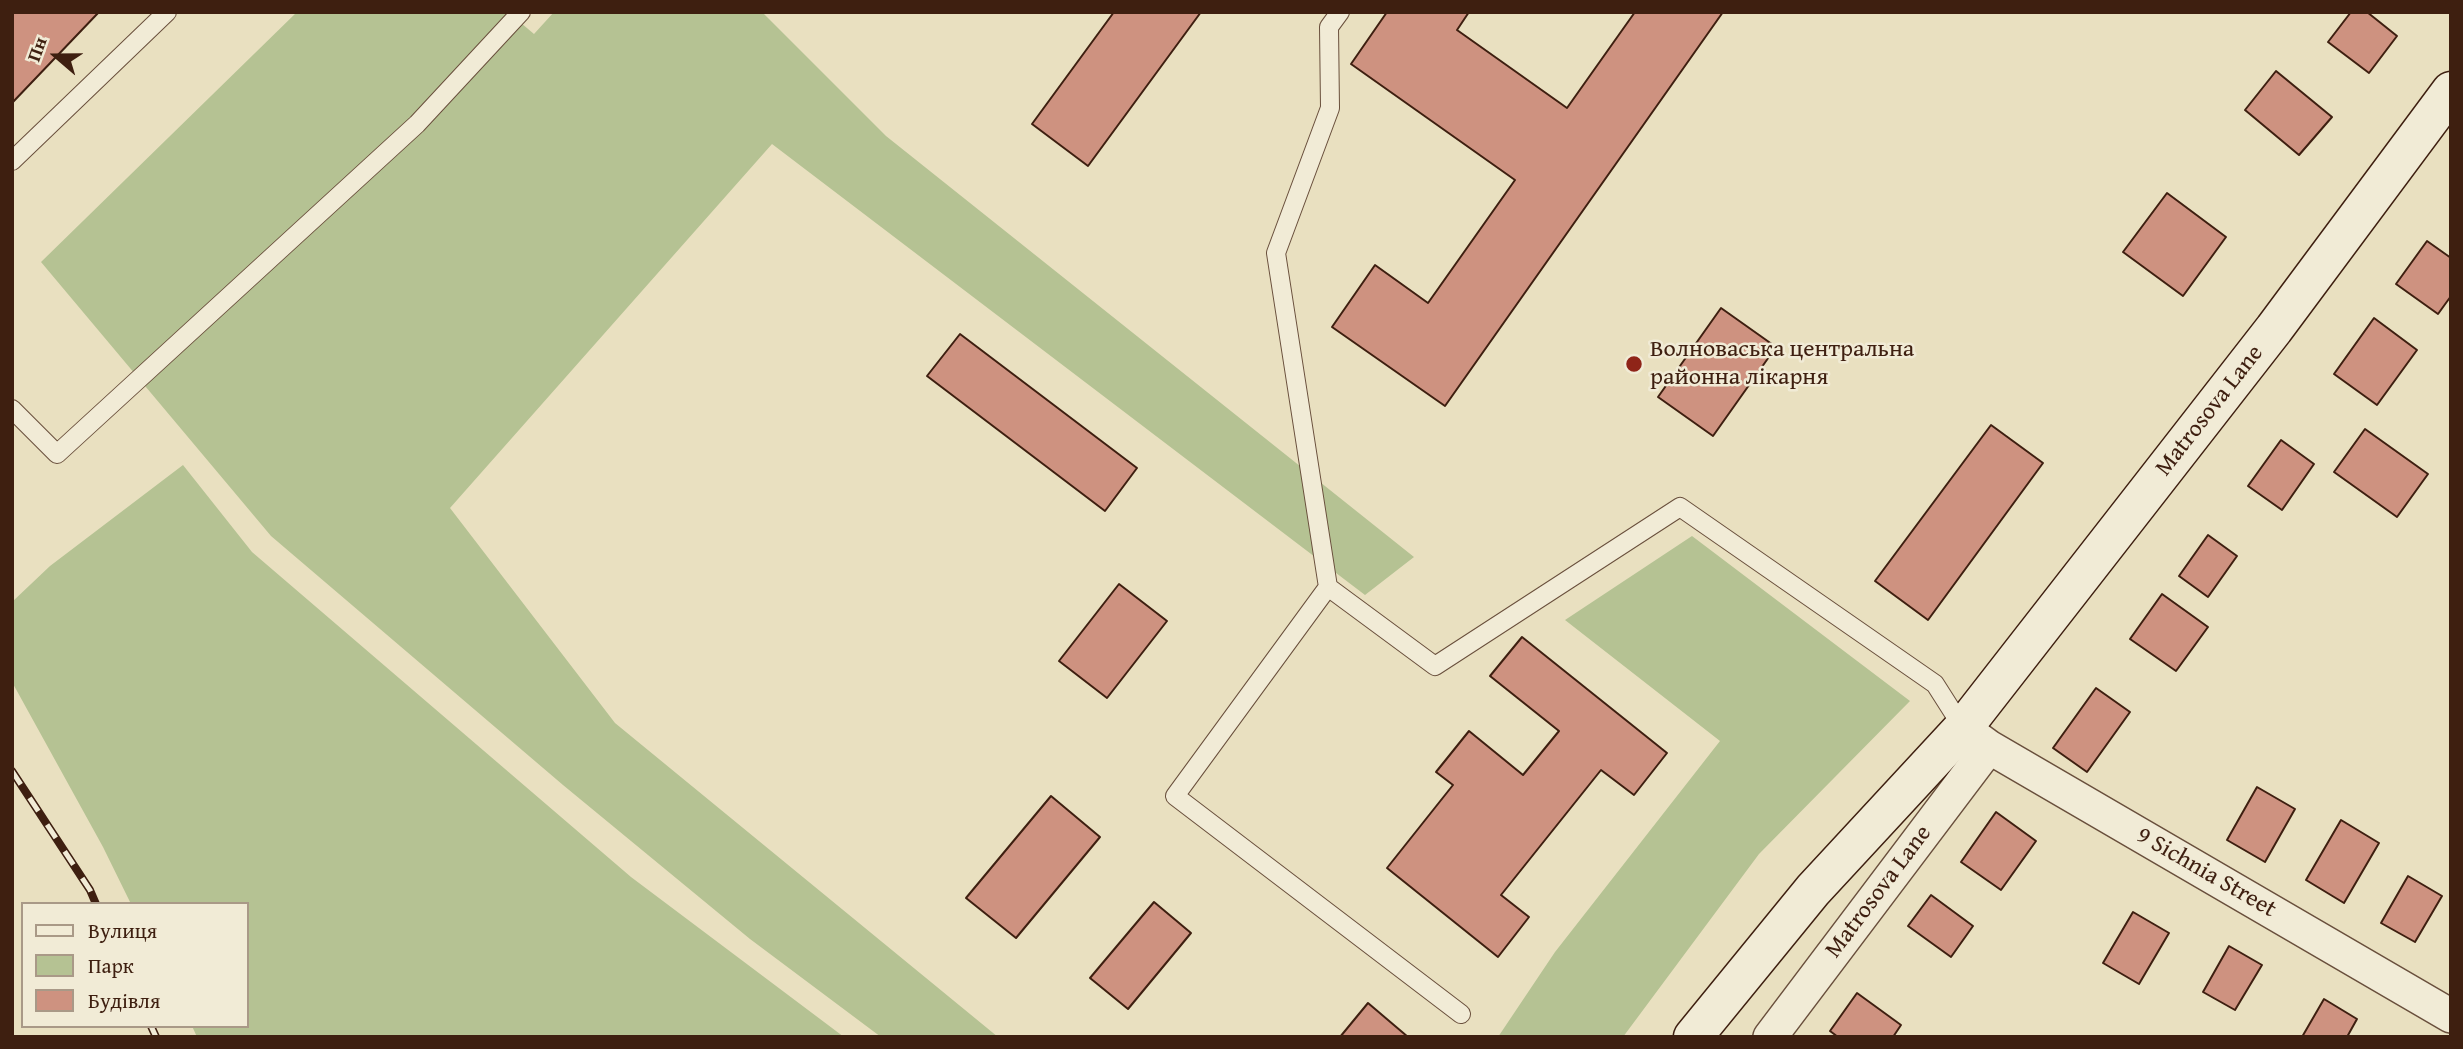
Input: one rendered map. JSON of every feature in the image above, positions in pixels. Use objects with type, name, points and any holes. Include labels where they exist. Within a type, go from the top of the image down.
[{"type":"street","name":"Matrosova Lane","points":[[1770,1037],[1976,737],[2451,91]]},
{"type":"street","name":"9 Sichnia Street","points":[[1976,737],[2451,1016]]},
{"type":"street","points":[[1693,1037],[1813,890],[1976,737]]},
{"type":"lane","points":[[12,161],[167,12]]},
{"type":"lane","points":[[12,409],[57,454],[417,124],[521,12]]},
{"type":"lane","points":[[1340,12],[1329,27],[1330,108],[1276,253],[1328,587],[1434,666],[1680,508],[1935,684],[1976,737]]},
{"type":"lane","points":[[1328,587],[1175,796],[1461,1014]]},
{"type":"green space","points":[[297,12],[508,12],[534,34],[554,12],[762,12],[886,136],[1414,557],[1365,595],[772,144],[450,508],[615,723],[998,1037],[881,1037],[750,939],[563,785],[271,536],[41,262]]},
{"type":"green space","points":[[183,465],[252,552],[631,877],[844,1037],[197,1037],[193,1028],[248,1028],[248,902],[130,902],[103,847],[12,682],[12,602],[50,566]]},
{"type":"green space","points":[[1692,536],[1910,701],[1759,854],[1623,1037],[1498,1037],[1555,952],[1720,741],[1565,620]]},
{"type":"building","points":[[12,12],[99,12],[12,103]]},
{"type":"building","points":[[1114,12],[1201,12],[1088,166],[1032,124]]},
{"type":"building","points":[[1387,12],[1469,12],[1457,30],[1567,108],[1635,12],[1723,12],[1445,406],[1332,327],[1375,265],[1428,303],[1515,180],[1351,64]]},
{"type":"building","points":[[2351,12],[2367,12],[2397,36],[2369,73],[2328,42]]},
{"type":"building","points":[[2276,71],[2332,117],[2299,155],[2245,110]]},
{"type":"building","points":[[2167,193],[2226,237],[2183,296],[2123,252]]},
{"type":"building","points":[[2427,241],[2451,258],[2451,296],[2438,314],[2396,284]]},
{"type":"building","points":[[1721,308],[1776,347],[1713,436],[1658,397]]},
{"type":"building","points":[[2374,318],[2417,350],[2377,405],[2334,374]]},
{"type":"building","points":[[960,334],[1137,468],[1105,511],[927,376]]},
{"type":"building","points":[[1991,425],[2043,463],[1928,620],[1875,581]]},
{"type":"building","points":[[2365,429],[2428,474],[2397,517],[2334,472]]},
{"type":"building","points":[[2281,440],[2314,464],[2282,510],[2248,486]]},
{"type":"building","points":[[2208,535],[2237,556],[2208,597],[2179,576]]},
{"type":"building","points":[[1119,584],[1167,621],[1107,698],[1059,661]]},
{"type":"building","points":[[2162,594],[2208,627],[2176,671],[2130,639]]},
{"type":"building","points":[[1522,637],[1667,753],[1634,795],[1601,770],[1501,895],[1529,917],[1498,957],[1387,868],[1453,785],[1436,772],[1469,731],[1523,775],[1559,731],[1490,676]]},
{"type":"building","points":[[2096,688],[2130,712],[2087,772],[2053,748]]},
{"type":"building","points":[[2257,787],[2295,809],[2265,862],[2227,840]]},
{"type":"building","points":[[1051,796],[1100,837],[1016,938],[966,898]]},
{"type":"building","points":[[1996,812],[2036,841],[2001,890],[1961,862]]},
{"type":"building","points":[[2341,820],[2379,843],[2344,903],[2306,880]]},
{"type":"building","points":[[2408,876],[2442,896],[2415,942],[2381,923]]},
{"type":"building","points":[[1931,895],[1973,926],[1951,957],[1908,926]]},
{"type":"building","points":[[1154,902],[1191,933],[1128,1009],[1090,978]]},
{"type":"building","points":[[2133,912],[2169,933],[2139,984],[2103,963]]},
{"type":"building","points":[[2229,946],[2262,965],[2235,1010],[2203,992]]},
{"type":"building","points":[[1857,993],[1901,1025],[1893,1037],[1838,1037],[1830,1031]]},
{"type":"building","points":[[2324,999],[2357,1019],[2347,1037],[2302,1037]]},
{"type":"building","points":[[1368,1003],[1408,1037],[1340,1037]]},
{"type":"railway","points":[[12,771],[95,902]]},
{"type":"railway","points":[[152,1028],[156,1037]]},
{"type":"place","name":"Волноваська центральна районна лікарня","points":[[1634,364]]}]
